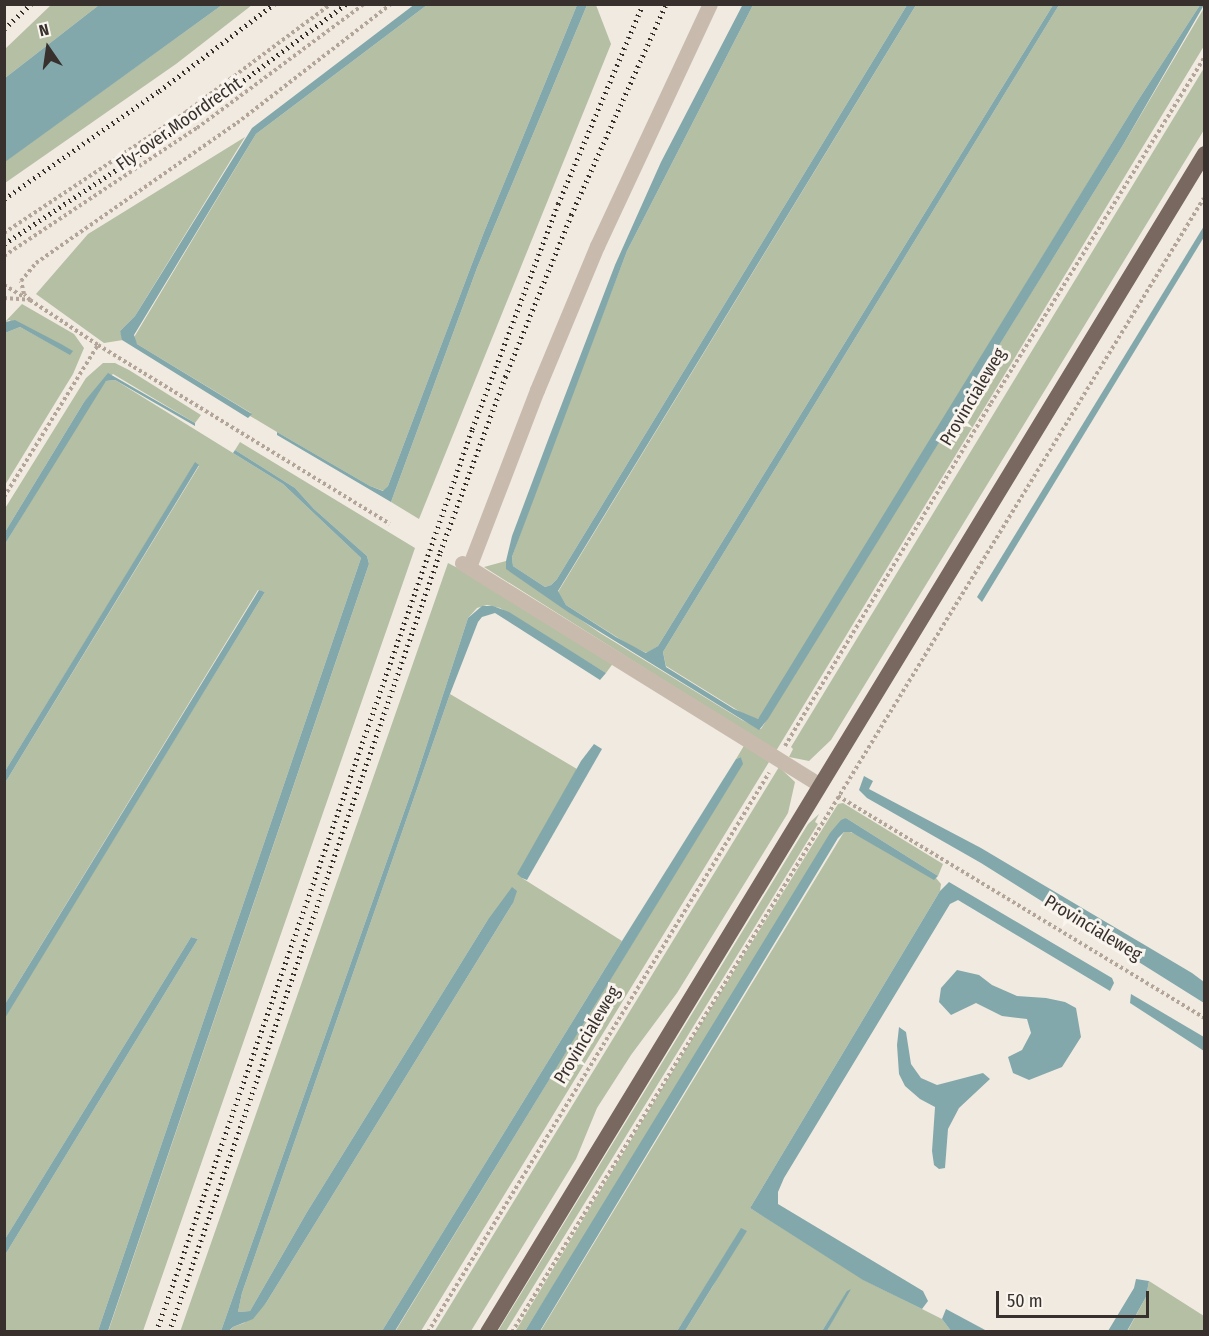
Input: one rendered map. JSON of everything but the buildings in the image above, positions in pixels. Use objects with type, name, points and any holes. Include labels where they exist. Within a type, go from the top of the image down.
[{"type":"main road","points":[[487,1332],[818,784],[1204,153]]},
{"type":"lane","points":[[710,4],[597,246],[465,565],[818,784]]},
{"type":"path","points":[[4,233],[186,112],[331,4]]},
{"type":"path","name":"Fly-over Moordrecht","points":[[4,256],[189,135],[364,4]]},
{"type":"path","points":[[30,300],[24,294],[21,281],[36,263],[237,123],[391,4]]},
{"type":"path","name":"Provincialeweg","points":[[428,1332],[778,758],[991,402],[1204,58]]},
{"type":"path","points":[[512,1332],[1204,198]]},
{"type":"path","points":[[4,285],[390,524]]},
{"type":"path","points":[[4,298],[30,300]]},
{"type":"path","points":[[4,497],[98,345]]},
{"type":"path","name":"Provincialeweg","points":[[818,784],[1204,1018]]},
{"type":"green space","points":[[51,5],[99,5],[5,78],[5,49]]},
{"type":"green space","points":[[222,5],[252,5],[176,64],[5,183],[4,162]]},
{"type":"green space","points":[[427,5],[577,5],[484,232],[388,486],[384,491],[370,486],[250,416],[251,413],[137,344],[133,339],[256,134]]},
{"type":"green space","points":[[587,5],[596,5],[611,44],[419,519],[391,502],[477,268]]},
{"type":"green space","points":[[753,5],[907,5],[557,579],[545,587],[513,566],[512,557],[627,251]]},
{"type":"green space","points":[[916,5],[1053,5],[658,646],[647,653],[631,646],[566,605],[558,592]]},
{"type":"green space","points":[[1059,5],[1200,5],[1137,102],[763,714],[758,719],[750,718],[666,666],[663,652]]},
{"type":"green space","points":[[1204,8],[1204,46],[776,751],[484,567],[506,561],[507,569],[600,633],[742,720],[761,729],[1123,145]]},
{"type":"green space","points":[[1204,68],[1204,130],[831,740],[809,761],[789,757],[793,749],[791,747]]},
{"type":"green space","points":[[245,137],[135,316],[120,331],[123,340],[104,343],[36,294],[88,234]]},
{"type":"green space","points":[[22,304],[74,334],[84,348],[73,374],[5,485],[5,333],[20,327],[71,355],[9,320],[5,322]]},
{"type":"green space","points":[[103,363],[115,363],[129,370],[201,415],[195,423],[113,374],[84,402],[5,532],[4,510],[86,378]]},
{"type":"green space","points":[[115,380],[283,484],[361,558],[98,1331],[5,1331],[5,1255],[198,939],[191,937],[5,1239],[4,1018],[265,592],[258,590],[5,1004],[5,783],[199,466],[195,463],[5,771],[5,544],[100,388],[106,381]]},
{"type":"green space","points":[[240,442],[415,548],[143,1331],[108,1332],[369,564],[367,556],[314,509],[295,488],[235,450]]},
{"type":"green space","points":[[448,563],[498,589],[614,662],[606,673],[500,608],[487,605],[477,608],[468,618],[414,784],[221,1331],[180,1332]]},
{"type":"green space","points":[[450,694],[577,769],[522,878],[622,941],[382,1331],[229,1332],[233,1327],[244,1323],[266,1303],[513,903],[487,921],[307,1212],[250,1311],[238,1312],[242,1293]]},
{"type":"green space","points":[[745,744],[769,762],[421,1331],[395,1332],[742,764],[741,757],[736,759]]},
{"type":"green space","points":[[779,767],[795,782],[788,813],[677,993],[631,1055],[597,1108],[576,1159],[471,1331],[434,1332]]},
{"type":"green space","points":[[843,803],[943,864],[938,876],[846,818],[525,1331],[515,1332],[700,1026],[838,804]]},
{"type":"green space","points":[[819,814],[815,822],[818,824],[506,1331],[498,1331],[808,824]]},
{"type":"green space","points":[[844,832],[863,837],[936,878],[941,884],[940,891],[750,1208],[864,1280],[942,1319],[951,1331],[827,1331],[849,1289],[822,1331],[685,1331],[713,1286],[742,1228],[677,1331],[540,1332]]},
{"type":"green space","points":[[1149,1281],[1204,1316],[1204,1331],[1127,1332],[1146,1297]]},
{"type":"water","points":[[415,4],[427,5],[256,134],[134,335],[137,344],[252,414],[248,418],[122,340],[120,331],[135,316],[252,128]]},
{"type":"water","points":[[743,4],[753,5],[627,251],[512,557],[513,566],[545,587],[557,579],[907,5],[916,5],[558,591],[566,605],[646,653],[658,646],[1053,5],[1059,5],[663,652],[666,667],[734,709],[758,719],[1137,102],[1200,5],[1204,5],[1123,145],[768,719],[759,730],[568,612],[506,569],[512,536],[615,265],[661,162]]},
{"type":"water","points":[[99,5],[222,5],[5,162],[5,78]]},
{"type":"water","points":[[577,5],[587,5],[477,268],[391,502],[277,435],[277,432],[370,486],[383,491],[388,486],[484,232]]},
{"type":"water","points":[[1204,226],[1204,237],[982,602],[977,597]]},
{"type":"water","points":[[15,320],[73,351],[70,355],[20,327],[5,333],[5,322]]},
{"type":"water","points":[[108,373],[195,423],[195,426],[115,380],[106,381],[5,544],[5,532],[84,402]]},
{"type":"water","points":[[235,450],[295,488],[314,509],[367,556],[369,564],[108,1331],[98,1331],[361,558],[283,484],[233,453]]},
{"type":"water","points":[[195,462],[199,465],[5,783],[5,771]]},
{"type":"water","points":[[259,590],[265,592],[5,1018],[5,1004]]},
{"type":"water","points":[[482,606],[493,606],[509,612],[606,673],[600,680],[495,613],[482,617],[478,622],[450,694],[242,1293],[238,1312],[250,1311],[307,1212],[487,921],[512,887],[517,891],[513,903],[266,1303],[253,1319],[229,1331],[221,1331],[414,784],[468,618]]},
{"type":"water","points":[[594,744],[602,749],[527,880],[522,878],[517,874],[581,761]]},
{"type":"water","points":[[741,757],[743,764],[395,1331],[382,1331],[622,941],[736,759]]},
{"type":"water","points":[[864,776],[873,781],[869,789],[981,848],[1192,973],[1204,982],[1204,1003],[981,863],[867,798],[859,790]]},
{"type":"water","points":[[846,818],[938,876],[934,880],[851,832],[844,832],[838,838],[540,1331],[525,1331],[830,833],[841,820]]},
{"type":"water","points":[[949,882],[1112,978],[1114,983],[1110,991],[958,900],[950,904],[784,1178],[778,1192],[778,1204],[923,1291],[928,1301],[922,1309],[863,1280],[750,1208],[940,891]]},
{"type":"water","points":[[191,937],[198,939],[5,1255],[5,1239]]},
{"type":"water","points":[[957,970],[979,975],[992,985],[1017,996],[1046,998],[1065,1002],[1076,1008],[1081,1037],[1062,1067],[1029,1080],[1013,1073],[1008,1057],[1022,1050],[1031,1033],[1027,1019],[1002,1016],[976,1003],[951,1015],[939,1002],[941,988]]},
{"type":"water","points":[[1131,994],[1204,1037],[1204,1051],[1130,1003]]},
{"type":"water","points":[[899,1027],[906,1032],[911,1064],[921,1078],[937,1085],[983,1073],[990,1079],[959,1108],[948,1129],[945,1168],[939,1169],[934,1165],[932,1151],[935,1107],[920,1099],[905,1086],[899,1074],[897,1045]]},
{"type":"water","points":[[741,1228],[747,1231],[685,1331],[677,1331]]},
{"type":"water","points":[[1136,1279],[1149,1281],[1146,1297],[1127,1331],[1108,1331],[1134,1288]]},
{"type":"water","points":[[851,1289],[827,1331],[822,1331],[847,1291]]},
{"type":"water","points":[[946,1309],[987,1331],[951,1331],[942,1319]]},
{"type":"railway","points":[[4,29],[31,4]]},
{"type":"railway","points":[[4,199],[159,91],[274,4]]},
{"type":"railway","points":[[4,244],[181,127],[346,4]]},
{"type":"railway","points":[[156,1332],[472,429],[558,204],[643,4]]},
{"type":"railway","points":[[169,1332],[440,552],[505,377],[571,215],[666,4]]}]
